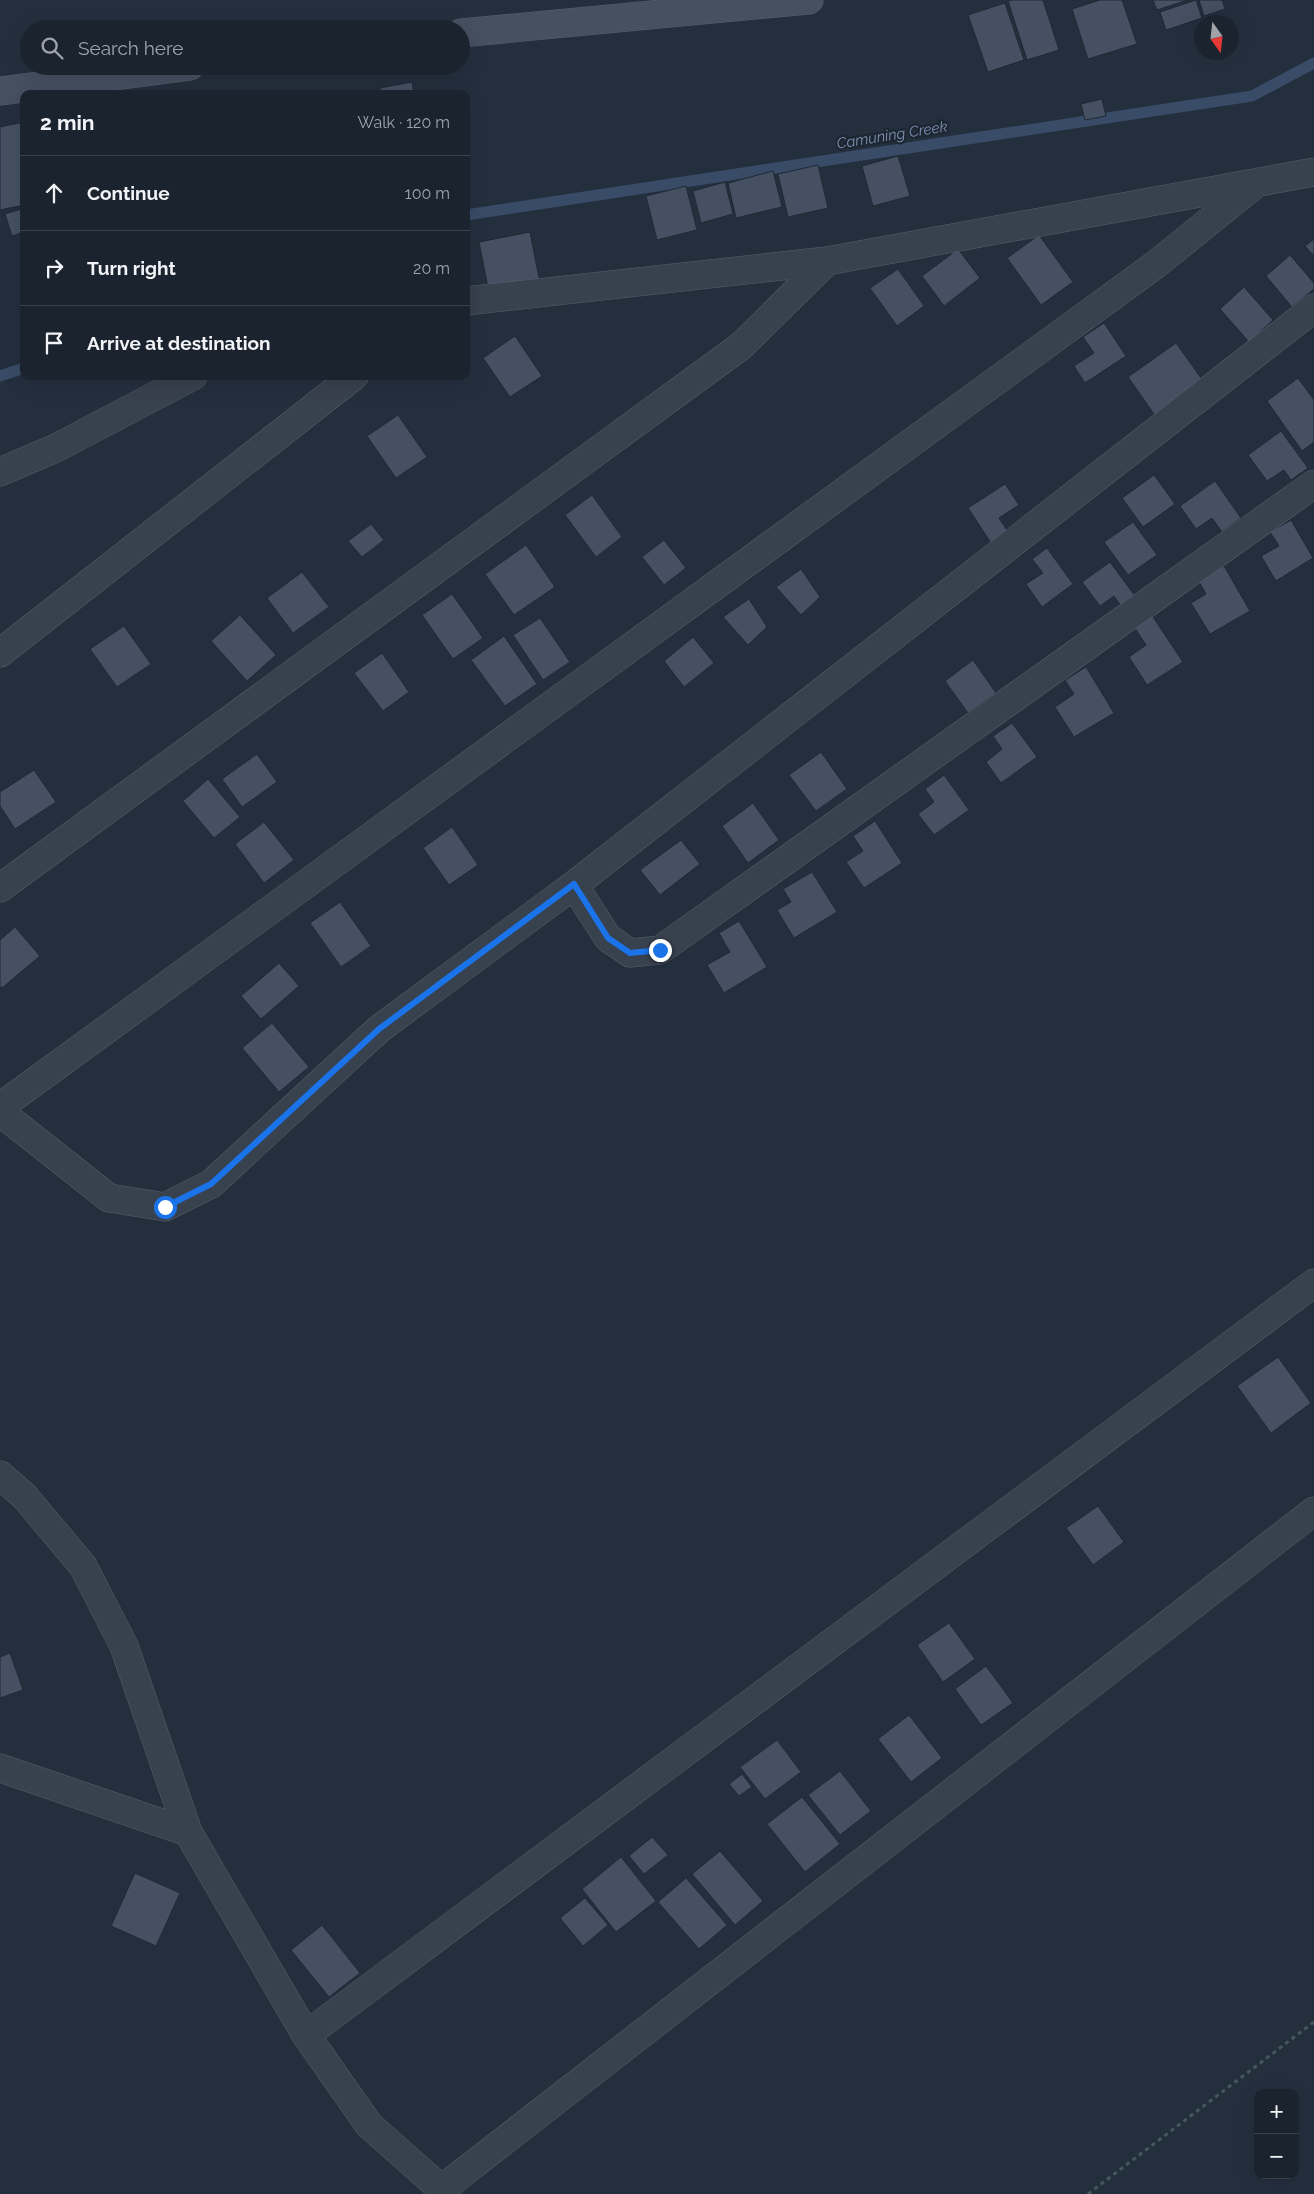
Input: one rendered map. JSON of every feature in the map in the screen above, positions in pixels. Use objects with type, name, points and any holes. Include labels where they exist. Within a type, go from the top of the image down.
[{"type":"street","points":[[470,32],[809,0]]},
{"type":"street","points":[[0,91],[122,75]]},
{"type":"street","points":[[470,301],[827,261],[1314,172]]},
{"type":"street","points":[[0,1107],[1155,265],[1258,182]]},
{"type":"street","points":[[0,888],[741,346],[827,261]]},
{"type":"street","points":[[0,1112],[109,1198],[165,1207],[211,1184],[379,1029],[574,884],[1314,308]]},
{"type":"street","points":[[0,472],[56,448],[184,380]]},
{"type":"street","points":[[0,653],[349,380]]},
{"type":"street","points":[[574,884],[608,938],[630,953],[660,950],[1314,484]]},
{"type":"street","points":[[306,2035],[1314,1283]]},
{"type":"street","points":[[0,1475],[26,1497],[83,1566],[124,1646],[188,1832],[306,2035],[369,2125],[444,2191],[1314,1511]]},
{"type":"street","points":[[0,1768],[188,1832]]},
{"type":"path","points":[[1088,2194],[1314,2022]]},
{"type":"building","points":[[1043,0],[1059,50],[1027,60],[1008,1]]},
{"type":"building","points":[[1100,0],[1122,0],[1137,44],[1088,59],[1072,9]]},
{"type":"building","points":[[1153,0],[1188,0],[1157,10]]},
{"type":"building","points":[[1196,0],[1201,15],[1194,15],[1194,21],[1166,30],[1160,12]]},
{"type":"building","points":[[1199,0],[1222,0],[1225,9],[1204,15]]},
{"type":"building","points":[[1005,3],[1024,60],[988,72],[968,15]]},
{"type":"building","points":[[412,82],[413,90],[380,90],[380,88]]},
{"type":"building","points":[[1102,99],[1106,116],[1085,120],[1081,104]]},
{"type":"building","points":[[20,123],[20,206],[0,210],[0,127]]},
{"type":"building","points":[[898,156],[910,196],[873,206],[862,166]]},
{"type":"building","points":[[818,165],[828,208],[788,217],[778,174]]},
{"type":"building","points":[[773,171],[782,207],[736,218],[728,183]]},
{"type":"building","points":[[725,182],[733,214],[701,223],[693,191]]},
{"type":"building","points":[[686,186],[697,230],[657,240],[646,196]]},
{"type":"building","points":[[20,209],[20,233],[12,236],[5,214]]},
{"type":"building","points":[[530,232],[540,283],[489,293],[479,242]]},
{"type":"building","points":[[1039,235],[1073,282],[1041,305],[1007,258]]},
{"type":"building","points":[[1314,239],[1314,256],[1305,246]]},
{"type":"building","points":[[958,249],[980,278],[944,306],[922,276]]},
{"type":"building","points":[[1290,255],[1314,283],[1314,289],[1292,307],[1266,276]]},
{"type":"building","points":[[898,269],[924,306],[897,326],[870,288]]},
{"type":"building","points":[[1244,287],[1273,320],[1249,342],[1220,309]]},
{"type":"building","points":[[1104,323],[1126,356],[1085,383],[1074,366],[1094,353],[1083,337]]},
{"type":"building","points":[[515,336],[542,376],[510,397],[483,358]]},
{"type":"building","points":[[1176,343],[1209,389],[1161,424],[1128,377]]},
{"type":"building","points":[[1298,378],[1314,400],[1314,442],[1302,451],[1267,401]]},
{"type":"building","points":[[398,415],[427,457],[396,478],[367,436]]},
{"type":"building","points":[[1281,431],[1308,468],[1291,480],[1284,470],[1267,481],[1248,455]]},
{"type":"building","points":[[1154,475],[1175,504],[1143,527],[1122,498]]},
{"type":"building","points":[[1215,481],[1241,518],[1222,532],[1212,518],[1196,529],[1180,506]]},
{"type":"building","points":[[1005,484],[1019,505],[999,518],[1010,535],[993,546],[968,508]]},
{"type":"building","points":[[592,495],[622,537],[596,557],[565,515]]},
{"type":"building","points":[[1291,520],[1313,558],[1276,581],[1261,556],[1279,546],[1270,532]]},
{"type":"building","points":[[1133,522],[1157,555],[1128,575],[1104,542]]},
{"type":"building","points":[[371,524],[384,540],[362,557],[348,541]]},
{"type":"building","points":[[664,540],[686,568],[664,585],[642,557]]},
{"type":"building","points":[[526,545],[555,587],[514,615],[485,574]]},
{"type":"building","points":[[1047,548],[1073,584],[1042,607],[1026,584],[1043,573],[1032,559]]},
{"type":"building","points":[[1110,562],[1135,596],[1121,606],[1114,596],[1100,606],[1082,582]]},
{"type":"building","points":[[1224,566],[1250,611],[1210,634],[1191,603],[1206,594],[1198,580]]},
{"type":"building","points":[[801,569],[820,597],[801,615],[776,587]]},
{"type":"building","points":[[302,572],[329,607],[293,633],[267,598]]},
{"type":"building","points":[[452,594],[483,638],[453,659],[422,615]]},
{"type":"building","points":[[749,599],[767,627],[748,645],[723,617]]},
{"type":"building","points":[[1151,614],[1183,662],[1147,685],[1129,657],[1146,645],[1133,625]]},
{"type":"building","points":[[240,615],[276,655],[247,681],[211,641]]},
{"type":"building","points":[[540,618],[570,662],[543,680],[513,635]]},
{"type":"building","points":[[124,626],[151,664],[117,687],[90,649]]},
{"type":"building","points":[[504,636],[537,684],[505,706],[471,660]]},
{"type":"building","points":[[693,637],[714,663],[684,687],[664,661]]},
{"type":"building","points":[[382,653],[409,692],[383,711],[354,673]]},
{"type":"building","points":[[973,660],[996,693],[968,713],[945,681]]},
{"type":"building","points":[[1086,667],[1114,713],[1074,737],[1055,707],[1074,694],[1065,680]]},
{"type":"building","points":[[1012,723],[1037,757],[1001,783],[986,762],[1002,749],[993,736]]},
{"type":"building","points":[[821,752],[847,789],[816,811],[789,775]]},
{"type":"building","points":[[257,754],[277,782],[242,807],[222,779]]},
{"type":"building","points":[[34,770],[56,802],[15,829],[0,806],[0,792]]},
{"type":"building","points":[[944,775],[969,810],[934,835],[918,814],[934,802],[925,789]]},
{"type":"building","points":[[208,779],[240,817],[214,838],[183,801]]},
{"type":"building","points":[[753,803],[779,840],[748,863],[722,826]]},
{"type":"building","points":[[875,821],[902,863],[864,888],[846,862],[863,851],[853,836]]},
{"type":"building","points":[[264,822],[294,860],[264,883],[235,844]]},
{"type":"building","points":[[452,827],[478,865],[449,885],[423,848]]},
{"type":"building","points":[[681,840],[700,864],[660,895],[640,870]]},
{"type":"building","points":[[812,872],[837,912],[794,938],[777,910],[791,902],[783,889]]},
{"type":"building","points":[[340,902],[371,946],[341,967],[310,923]]},
{"type":"building","points":[[739,921],[767,967],[724,993],[707,965],[730,952],[719,933]]},
{"type":"building","points":[[15,927],[40,956],[2,988],[0,986],[0,940]]},
{"type":"building","points":[[279,963],[299,986],[261,1019],[241,996]]},
{"type":"building","points":[[272,1023],[309,1067],[279,1092],[242,1048]]},
{"type":"building","points":[[1278,1357],[1311,1403],[1271,1433],[1237,1386]]},
{"type":"building","points":[[1098,1506],[1124,1542],[1093,1565],[1066,1528]]},
{"type":"building","points":[[949,1623],[975,1659],[943,1682],[917,1645]]},
{"type":"building","points":[[10,1653],[23,1690],[0,1698],[0,1657]]},
{"type":"building","points":[[986,1666],[1013,1703],[981,1725],[955,1689]]},
{"type":"building","points":[[909,1715],[942,1758],[911,1782],[878,1739]]},
{"type":"building","points":[[777,1740],[801,1772],[765,1799],[740,1767]]},
{"type":"building","points":[[840,1771],[871,1811],[840,1835],[808,1795]]},
{"type":"building","points":[[742,1774],[752,1787],[739,1796],[729,1784]]},
{"type":"building","points":[[802,1797],[840,1844],[805,1872],[767,1824]]},
{"type":"building","points":[[652,1837],[668,1855],[644,1874],[629,1856]]},
{"type":"building","points":[[720,1851],[763,1901],[735,1925],[692,1874]]},
{"type":"building","points":[[621,1857],[656,1901],[616,1932],[582,1889]]},
{"type":"building","points":[[135,1873],[180,1893],[156,1946],[111,1926]]},
{"type":"building","points":[[686,1878],[727,1925],[699,1949],[658,1902]]},
{"type":"building","points":[[585,1898],[608,1925],[583,1946],[560,1918]]},
{"type":"building","points":[[322,1925],[360,1973],[329,1997],[291,1950]]},
{"type":"waterway","name":"Camuning Creek","points":[[470,214],[1252,96],[1314,63]]},
{"type":"waterway","name":"Camuning Creek","points":[[0,376],[20,369]]},
{"type":"route","points":[[165,1207],[211,1184],[379,1029],[447,977],[484,953],[574,884],[608,938],[630,953],[660,950]]}]
